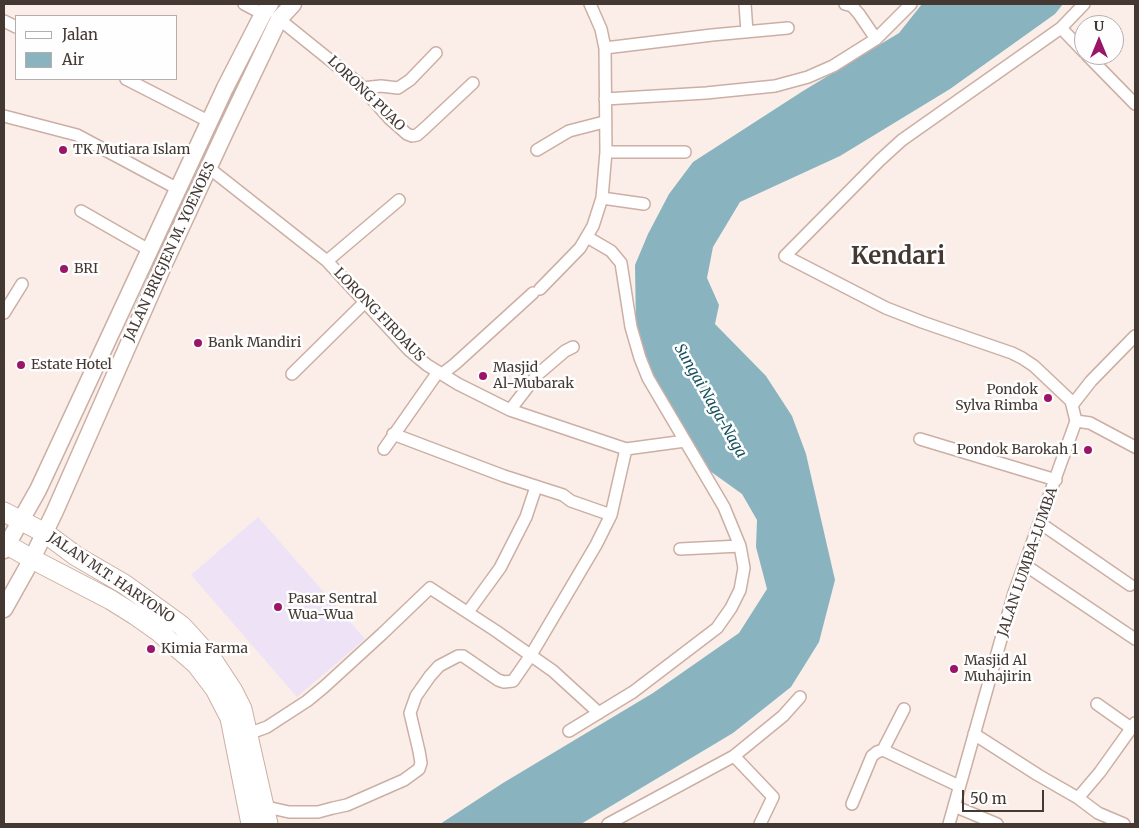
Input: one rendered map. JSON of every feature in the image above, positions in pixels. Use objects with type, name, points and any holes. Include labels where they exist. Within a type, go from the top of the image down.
[{"type":"highway","name":"JALAN M.T. HARYONO","points":[[12,516],[44,533],[76,556],[124,584],[182,626],[212,659],[233,690],[242,709],[265,815]]},
{"type":"highway","name":"JALAN M.T. HARYONO","points":[[5,546],[111,600],[160,632],[196,664],[215,689],[230,718],[251,824]]},
{"type":"main road","name":"JALAN BRIGJEN M. YOENOES","points":[[4,609],[32,559],[163,266],[279,19],[293,4]]},
{"type":"main road","name":"JALAN BRIGJEN M. YOENOES","points":[[5,546],[12,516],[38,490],[229,80],[266,9]]},
{"type":"main road","points":[[210,122],[226,130]]},
{"type":"street","points":[[244,4],[266,9]]},
{"type":"street","points":[[384,449],[393,434],[440,373],[455,364],[536,291],[580,248],[594,226],[602,198],[606,152],[604,122],[605,48],[600,28],[590,4]]},
{"type":"street","points":[[745,4],[747,32]]},
{"type":"street","points":[[845,4],[852,6],[876,39]]},
{"type":"street","points":[[604,99],[706,93],[775,86],[820,73],[876,39],[911,4]]},
{"type":"street","points":[[1084,4],[1061,28],[902,140],[785,256],[886,308],[1012,353],[1034,366],[1073,404],[1076,421],[1090,423],[1135,447]]},
{"type":"street","name":"LORONG PUAO","points":[[279,19],[328,57],[362,88],[390,119],[412,136],[421,131],[473,83]]},
{"type":"street","points":[[605,48],[788,28]]},
{"type":"street","points":[[1061,28],[1074,42]]},
{"type":"street","points":[[362,88],[381,86],[398,88],[410,80],[436,53]]},
{"type":"street","points":[[1097,65],[1135,104]]},
{"type":"street","points":[[128,80],[210,122]]},
{"type":"street","points":[[4,116],[78,135],[178,189]]},
{"type":"street","points":[[537,150],[568,131],[604,122]]},
{"type":"street","points":[[606,152],[685,152]]},
{"type":"street","name":"LORONG FIRDAUS","points":[[209,168],[327,262],[409,350],[458,384],[510,410],[626,449],[685,441]]},
{"type":"street","points":[[602,198],[644,204]]},
{"type":"street","points":[[327,262],[399,200]]},
{"type":"street","points":[[81,211],[149,250]]},
{"type":"street","points":[[569,731],[633,692],[717,628],[731,608],[740,590],[744,568],[740,546],[724,507],[648,378],[631,327],[621,264],[611,251],[587,237]]},
{"type":"street","points":[[4,312],[22,284]]},
{"type":"street","points":[[292,374],[365,302]]},
{"type":"street","points":[[1073,404],[1090,381],[1135,336]]},
{"type":"street","points":[[510,410],[538,375],[565,351],[574,348]]},
{"type":"street","name":"JALAN LUMBA-LUMBA","points":[[949,824],[1014,594],[1076,421]]},
{"type":"street","points":[[393,434],[504,476],[562,494],[570,501],[611,515]]},
{"type":"street","points":[[920,439],[1056,480]]},
{"type":"street","points":[[265,815],[289,812],[318,812],[347,805],[404,780],[419,769],[421,763],[410,713],[416,696],[438,666],[454,657],[463,656],[498,680],[513,681],[531,655],[596,546],[611,515],[626,449]]},
{"type":"street","points":[[468,612],[503,561],[526,517],[536,487]]},
{"type":"street","points":[[1040,523],[1130,585]]},
{"type":"street","points":[[680,549],[740,546]]},
{"type":"street","points":[[1025,565],[1135,639]]},
{"type":"street","points":[[248,734],[267,726],[324,688],[430,588],[553,671],[598,713]]},
{"type":"street","points":[[608,824],[734,756],[783,716],[800,697]]},
{"type":"street","points":[[1078,798],[1100,772],[1133,725],[1097,704]]},
{"type":"street","points":[[883,750],[904,709]]},
{"type":"street","points":[[974,734],[1038,776],[1078,798],[1098,813],[1124,824]]},
{"type":"street","points":[[852,804],[872,756],[883,750],[959,786]]},
{"type":"street","points":[[734,756],[773,797],[760,824]]},
{"type":"street","points":[[954,806],[997,824]]},
{"type":"shaded area","name":"Pasar Sentral Wua-Wua","points":[[258,517],[365,639],[297,697],[191,575]]},
{"type":"water","name":"Sungai Naga-Naga","points":[[922,4],[1063,4],[1055,14],[950,89],[840,156],[740,202],[713,247],[707,278],[719,305],[715,324],[766,376],[792,416],[806,454],[835,580],[819,642],[791,687],[733,733],[581,824],[440,824],[503,783],[653,693],[739,633],[767,589],[756,547],[757,520],[742,494],[710,471],[690,440],[653,374],[636,328],[635,265],[648,234],[669,194],[693,162],[803,91],[899,33]]},
{"type":"place","name":"TK Mutiara Islam","points":[[63,150]]},
{"type":"place","name":"BRI","points":[[64,269]]},
{"type":"place","name":"Bank Mandiri","points":[[198,343]]},
{"type":"place","name":"Estate Hotel","points":[[21,365]]},
{"type":"place","name":"Masjid Al-Mubarak","points":[[483,376]]},
{"type":"place","name":"Pondok Sylva Rimba","points":[[1048,398]]},
{"type":"place","name":"Pondok Barokah 1","points":[[1088,450]]},
{"type":"place","name":"Pasar Sentral Wua-Wua","points":[[278,607]]},
{"type":"place","name":"Kimia Farma","points":[[151,649]]},
{"type":"place","name":"Masjid Al Muhajirin","points":[[954,669]]},
{"type":"district","name":"Kendari","points":[[898,257]]}]
